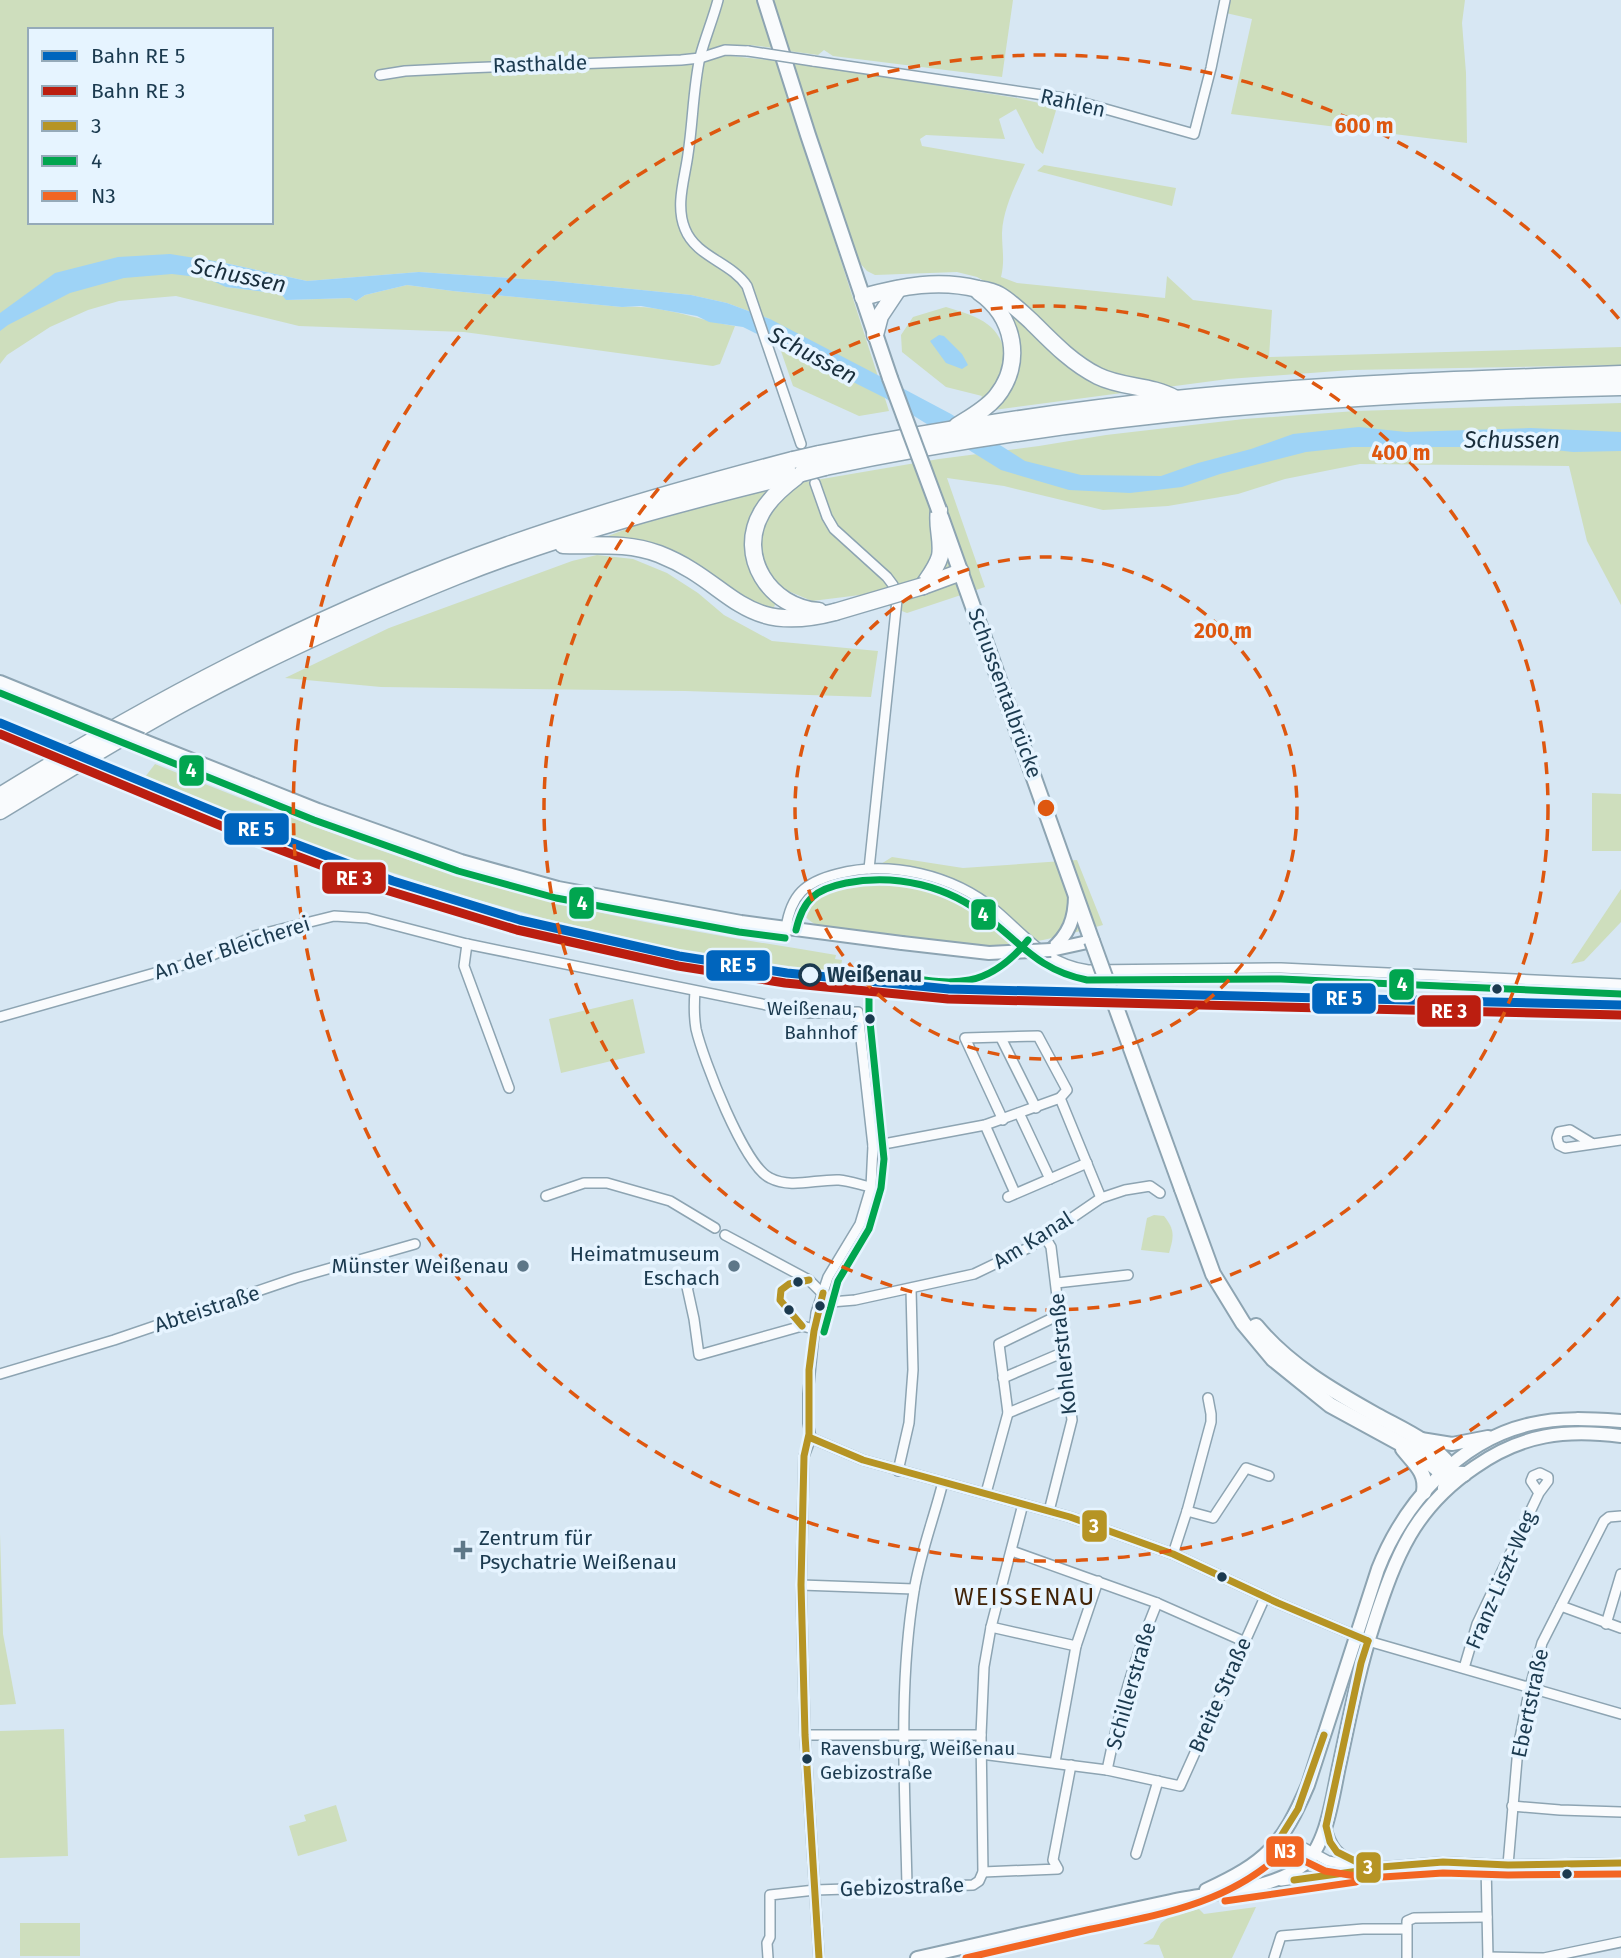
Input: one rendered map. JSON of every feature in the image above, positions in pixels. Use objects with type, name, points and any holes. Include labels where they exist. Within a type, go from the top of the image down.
[{"type":"highway","points":[[863,297],[937,283],[996,293],[1013,304],[1058,348],[1098,376],[1125,385],[1162,391],[1176,399]]},
{"type":"highway","points":[[951,430],[995,398],[1006,383],[1014,351],[1009,331],[1000,313],[989,299],[971,287]]},
{"type":"highway","points":[[875,335],[880,316],[898,289]]},
{"type":"highway","points":[[835,612],[795,607],[780,598],[766,584],[756,565],[752,549],[755,528],[762,512],[774,496],[803,472],[822,461],[919,434],[1176,399],[1355,385],[1621,374]]},
{"type":"highway","points":[[822,461],[1112,420],[1292,403],[1450,393],[1621,387]]},
{"type":"highway","points":[[0,796],[147,709],[297,632],[439,571],[548,538],[566,536],[803,472]]},
{"type":"highway","points":[[923,586],[941,554],[937,524],[939,510]]},
{"type":"highway","points":[[566,536],[655,553],[672,560],[748,610],[777,618],[809,619],[860,606],[961,572]]},
{"type":"highway","points":[[0,811],[133,731],[251,668],[337,628],[548,538]]},
{"type":"main road","name":"Schussentalbrücke","points":[[765,0],[789,80],[875,335],[1205,1250]]},
{"type":"main road","points":[[0,682],[318,810],[461,861],[558,888],[741,922],[989,953],[1051,950],[1092,941]]},
{"type":"main road","points":[[1051,950],[1064,938],[1071,926],[1075,892]]},
{"type":"main road","points":[[1205,1250],[1246,1313],[1280,1351],[1338,1393],[1421,1439],[1442,1455],[1450,1475]]},
{"type":"main road","points":[[1205,1250],[1213,1274],[1232,1307],[1273,1359],[1330,1405],[1418,1453],[1450,1475]]},
{"type":"main road","points":[[1421,1439],[1452,1444],[1495,1436],[1548,1421],[1597,1419],[1621,1422]]},
{"type":"main road","points":[[1193,1896],[1240,1874],[1281,1840],[1308,1785],[1387,1545],[1405,1515],[1424,1492],[1450,1475],[1500,1451],[1550,1434],[1594,1432],[1621,1436]]},
{"type":"main road","points":[[917,1958],[1193,1896],[1261,1884],[1300,1868],[1314,1853],[1326,1826],[1361,1663],[1389,1574],[1417,1522],[1450,1475],[1495,1436]]},
{"type":"main road","points":[[1397,1443],[1423,1473],[1426,1481],[1424,1492]]},
{"type":"street","points":[[718,0],[700,58],[681,192],[681,212],[685,230],[699,249],[739,274],[750,293],[801,444]]},
{"type":"street","name":"Rahlen","points":[[813,61],[1070,99],[1194,134],[1225,0]]},
{"type":"street","name":"Rasthalde","points":[[380,75],[417,70],[700,58],[725,50],[813,61]]},
{"type":"street","points":[[803,472],[834,529],[887,576],[897,600],[869,869]]},
{"type":"street","points":[[786,928],[794,899],[810,885],[844,872],[869,869],[911,872],[947,882],[986,904],[1053,960],[1065,966],[1088,970],[1281,968],[1621,984]]},
{"type":"street","name":"An der Bleicherei","points":[[0,1017],[204,959],[254,936],[334,916],[367,918],[467,944],[806,1013],[858,1012],[873,1146]]},
{"type":"street","points":[[467,944],[464,966],[509,1087]]},
{"type":"street","points":[[695,991],[696,1027],[704,1058],[741,1139],[767,1178],[785,1183],[840,1180],[871,1187]]},
{"type":"street","points":[[819,1958],[805,1735],[801,1585],[804,1456],[811,1438],[808,1394],[814,1329],[831,1271],[860,1224],[871,1187],[873,1146],[985,1125],[1003,1119],[1019,1113],[1036,1108],[1060,1098],[1067,1090],[1038,1036],[965,1038],[1003,1119]]},
{"type":"street","points":[[1001,1038],[1036,1108]]},
{"type":"street","points":[[1060,1098],[1101,1198]]},
{"type":"street","points":[[1019,1113],[1051,1179]]},
{"type":"street","points":[[985,1125],[1011,1195],[1087,1163]]},
{"type":"street","points":[[1593,1143],[1621,1140]]},
{"type":"street","points":[[546,1196],[584,1183],[607,1183],[670,1201],[715,1228]]},
{"type":"street","name":"Am Kanal","points":[[823,1293],[831,1302],[855,1300],[974,1274],[1008,1259],[1045,1237],[1064,1221],[1101,1198],[1150,1186],[1160,1193]]},
{"type":"street","points":[[726,1235],[809,1280],[823,1293]]},
{"type":"street","name":"Kohlerstraße","points":[[1045,1237],[1051,1247],[1072,1420],[1049,1511]]},
{"type":"street","name":"Abteistraße","points":[[0,1374],[114,1340],[296,1278],[415,1244]]},
{"type":"street","points":[[1056,1283],[1128,1275]]},
{"type":"street","points":[[691,1283],[687,1287],[699,1355],[802,1326],[814,1329]]},
{"type":"street","points":[[898,1471],[909,1423],[913,1370],[911,1289]]},
{"type":"street","points":[[986,1493],[1008,1413],[999,1344],[1059,1315]]},
{"type":"street","points":[[1003,1378],[1064,1352]]},
{"type":"street","points":[[1008,1413],[1069,1388]]},
{"type":"street","points":[[1173,1554],[1212,1414],[1208,1398]]},
{"type":"street","points":[[811,1438],[863,1460],[1049,1511],[1173,1554],[1368,1641],[1621,1714]]},
{"type":"street","points":[[1187,1511],[1213,1518],[1246,1468],[1269,1476]]},
{"type":"street","points":[[906,1886],[903,1734],[906,1661],[914,1589],[943,1482]]},
{"type":"street","name":"Franz-Liszt-Weg","points":[[1464,1668],[1477,1624],[1539,1493]]},
{"type":"street","points":[[1023,1504],[991,1627],[984,1667],[981,1735],[983,1872],[1058,1870],[1054,1860],[1071,1765]]},
{"type":"street","name":"Ebertstraße","points":[[1508,1865],[1518,1748],[1542,1643],[1604,1521],[1609,1517],[1621,1516]]},
{"type":"street","points":[[1012,1551],[1157,1603],[1244,1641]]},
{"type":"street","points":[[1606,1624],[1621,1574]]},
{"type":"street","points":[[1055,1762],[1076,1646],[1098,1581]]},
{"type":"street","points":[[801,1585],[914,1589]]},
{"type":"street","name":"Breite Straße","points":[[1158,1781],[1180,1786],[1265,1597]]},
{"type":"street","name":"Schillerstraße","points":[[1107,1770],[1136,1653],[1157,1603]]},
{"type":"street","points":[[1561,1606],[1621,1628]]},
{"type":"street","points":[[991,1627],[1076,1646]]},
{"type":"street","points":[[805,1735],[981,1735]]},
{"type":"street","points":[[981,1754],[1055,1762],[1158,1781],[1136,1854]]},
{"type":"street","points":[[1512,1806],[1621,1812]]},
{"type":"street","points":[[1326,1826],[1336,1852],[1369,1868]]},
{"type":"street","points":[[1281,1840],[1295,1843],[1328,1861],[1369,1868]]},
{"type":"street","points":[[1261,1884],[1369,1868],[1443,1862],[1508,1865],[1621,1863]]},
{"type":"street","points":[[1486,1864],[1488,1957],[1544,1958],[1621,1942]]},
{"type":"street","name":"Gebizostraße","points":[[768,1958],[767,1943],[771,1937],[770,1895],[815,1890],[973,1885],[979,1881],[983,1872]]},
{"type":"street","points":[[1407,1958],[1407,1921],[1414,1918],[1487,1917]]},
{"type":"street","points":[[1274,1958],[1281,1936],[1363,1929],[1406,1929]]},
{"type":"green space","points":[[0,0],[759,0],[774,48],[722,46],[722,55],[777,61],[889,411],[859,416],[793,386],[770,319],[727,303],[691,295],[553,281],[419,272],[307,281],[221,262],[226,287],[281,294],[287,300],[350,298],[356,301],[365,295],[407,285],[651,308],[735,326],[720,364],[713,366],[464,332],[299,326],[176,296],[119,301],[88,310],[50,327],[7,355],[0,364]]},
{"type":"green space","points":[[774,0],[1013,0],[1002,77],[833,56],[824,50],[818,55],[789,51]]},
{"type":"green space","points":[[1229,0],[1465,0],[1462,23],[1467,143],[1231,114],[1252,19],[1226,13]]},
{"type":"green space","points":[[790,62],[832,66],[832,69],[1017,98],[1057,107],[1043,154],[1036,148],[1016,109],[999,119],[1005,139],[926,135],[920,139],[922,146],[1025,164],[1007,206],[1002,233],[1001,277],[1017,283],[1165,298],[1167,276],[1193,300],[1272,310],[1269,357],[1621,347],[1621,365],[1351,370],[1228,379],[979,412],[1011,369],[1000,290],[977,277],[957,272],[875,275],[867,271],[858,261]]},
{"type":"green space","points":[[1044,165],[1176,188],[1172,206],[1037,171]]},
{"type":"green space","points":[[946,307],[987,324],[1000,338],[1004,348],[1008,361],[993,393],[979,403],[982,396],[946,387],[902,352],[901,335],[913,317]]},
{"type":"green space","points":[[1621,403],[1621,605],[1587,541],[1569,466],[1360,464],[1285,479],[1238,494],[1168,506],[1103,510],[1004,486],[947,478],[985,587],[907,613],[860,595],[812,601],[781,588],[773,610],[760,607],[707,577],[667,548],[632,539],[600,539],[637,525],[775,487],[939,459],[1106,435],[1244,419],[1356,411]]},
{"type":"green space","points":[[597,555],[633,559],[667,573],[698,593],[724,615],[772,641],[878,651],[871,697],[685,691],[381,687],[285,678],[389,628],[572,561]]},
{"type":"green space","points":[[155,764],[320,829],[445,872],[617,916],[836,955],[835,959],[842,960],[840,973],[712,957],[547,919],[457,894],[297,841],[145,777]]},
{"type":"green space","points":[[1592,793],[1621,794],[1621,851],[1592,851]]},
{"type":"green space","points":[[892,857],[963,868],[1077,860],[1103,925],[1033,942],[972,945],[921,942],[819,926],[805,916],[805,898],[818,886],[862,874]]},
{"type":"green space","points":[[1621,889],[1621,922],[1584,961],[1571,964]]},
{"type":"green space","points":[[633,999],[645,1053],[561,1073],[549,1019]]},
{"type":"green space","points":[[1154,1215],[1164,1216],[1172,1229],[1173,1238],[1169,1253],[1141,1250],[1147,1218]]},
{"type":"green space","points":[[0,1534],[3,1634],[16,1704],[0,1705]]},
{"type":"green space","points":[[64,1729],[68,1856],[0,1858],[0,1731]]},
{"type":"green space","points":[[336,1805],[347,1841],[298,1856],[289,1826],[306,1821],[304,1815]]},
{"type":"green space","points":[[1256,1907],[1232,1958],[1164,1958],[1159,1945],[1143,1944],[1153,1938],[1161,1923],[1169,1917],[1199,1909],[1204,1914]]},
{"type":"green space","points":[[20,1923],[80,1923],[80,1956],[20,1956]]},
{"type":"water","name":"Schussen","points":[[170,254],[307,281],[419,272],[553,281],[691,295],[727,303],[770,319],[870,371],[951,414],[1025,461],[1081,475],[1161,476],[1293,434],[1359,427],[1406,432],[1530,428],[1621,432],[1621,451],[1573,452],[1528,447],[1353,447],[1306,452],[1220,474],[1182,487],[1130,493],[1069,490],[1001,470],[885,398],[743,327],[641,306],[622,307],[407,285],[365,295],[356,301],[350,298],[286,300],[281,294],[226,287],[206,278],[172,274],[124,278],[70,293],[0,331],[0,313],[55,273],[118,257]]},
{"type":"water","points":[[939,335],[944,336],[962,354],[968,365],[962,369],[946,363],[930,341]]},
{"type":"transit line","name":"4","points":[[0,693],[314,820],[458,871],[556,898],[785,938]]},
{"type":"transit line","points":[[0,723],[269,834],[393,881],[520,920],[679,956],[787,973],[949,989],[1621,1005]]},
{"type":"transit line","points":[[0,734],[265,844],[389,891],[517,930],[678,966],[785,983],[948,999],[1621,1015]]},
{"type":"transit line","name":"4","points":[[796,930],[807,903],[819,892],[865,880],[903,881],[939,890],[973,907],[1045,964],[1087,980],[1281,979],[1621,994]]},
{"type":"transit line","name":"4","points":[[824,1332],[838,1281],[869,1229],[881,1188],[884,1159],[869,1012],[869,977],[880,974],[943,982],[978,978],[1011,958],[1028,940]]},
{"type":"transit line","name":"3","points":[[802,1326],[780,1300],[781,1290],[789,1284],[809,1280]]},
{"type":"transit line","name":"3","points":[[819,1958],[805,1735],[801,1585],[804,1456],[809,1434],[809,1370],[823,1293]]},
{"type":"transit line","name":"3","points":[[811,1438],[863,1460],[1070,1517],[1173,1554],[1368,1641]]},
{"type":"transit line","name":"3","points":[[1368,1641],[1326,1826],[1330,1842],[1337,1852],[1369,1868],[1443,1862],[1508,1865],[1621,1863]]},
{"type":"transit line","name":"3","points":[[1273,1849],[1298,1809],[1324,1735]]},
{"type":"transit line","name":"N3","points":[[966,1958],[1192,1905],[1240,1884],[1284,1851],[1325,1871],[1368,1878],[1443,1873],[1621,1874]]},
{"type":"transit line","name":"3","points":[[1294,1880],[1371,1867]]},
{"type":"transit line","name":"N3","points":[[1225,1901],[1356,1882]]},
{"type":"place","name":"Weißenau","points":[[810,975]]},
{"type":"place","name":"Weißenau, Bahnhof","points":[[870,1019]]},
{"type":"place","name":"Münster Weißenau","points":[[523,1266]]},
{"type":"place","name":"Heimatmuseum Eschach","points":[[734,1266]]},
{"type":"place","name":"Zentrum für Psychatrie Weißenau","points":[[463,1550]]},
{"type":"place","name":"Ravensburg, Weißenau Gebizostraße","points":[[807,1759]]},
{"type":"district","name":"WEISSENAU","points":[[1025,1597]]}]
